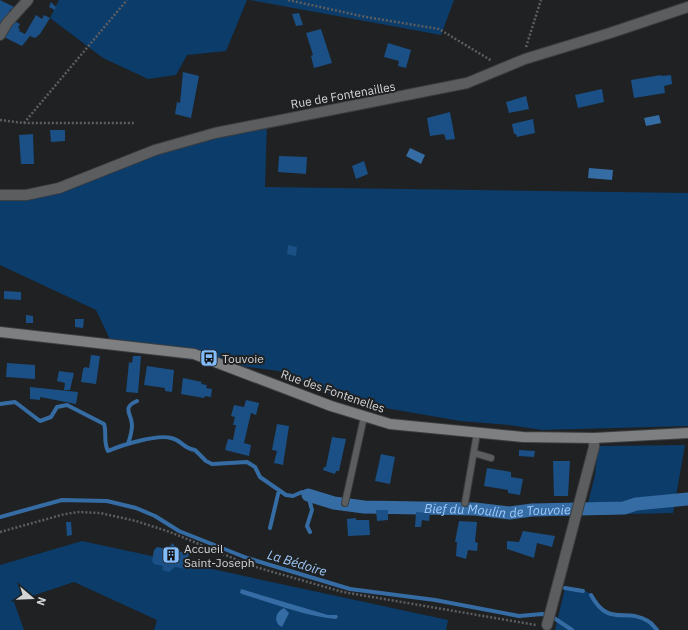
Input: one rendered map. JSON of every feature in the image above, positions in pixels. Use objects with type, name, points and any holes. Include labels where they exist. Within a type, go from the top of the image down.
[{"type":"street","points":[[0,34],[7,23],[28,0]]},
{"type":"street","name":"Rue de Fontenailles","points":[[0,195],[26,195],[59,188],[155,150],[215,133],[467,84],[525,59],[610,34],[688,6]]},
{"type":"street","name":"Rue des Fontenelles","points":[[0,332],[194,354],[364,417],[390,424],[523,437],[594,438],[688,433]]},
{"type":"street","points":[[549,625],[551,610],[594,447],[594,438]]},
{"type":"lane","points":[[345,503],[364,417]]},
{"type":"lane","points":[[465,503],[477,433]]},
{"type":"lane","points":[[360,435],[366,439]]},
{"type":"lane","points":[[474,453],[491,458]]},
{"type":"path","points":[[24,123],[127,0]]},
{"type":"path","points":[[288,0],[366,17],[439,29],[504,69]]},
{"type":"path","points":[[525,59],[525,50],[541,0]]},
{"type":"path","points":[[0,120],[24,123],[134,123]]},
{"type":"path","points":[[0,532],[65,514],[79,512],[100,513],[136,521],[170,532],[252,566],[343,592],[415,603],[534,625],[549,625]]},
{"type":"shaded area","points":[[59,0],[247,0],[226,51],[187,55],[176,75],[148,79],[103,58],[50,18]]},
{"type":"shaded area","points":[[250,0],[454,0],[441,35]]},
{"type":"shaded area","points":[[659,115],[661,123],[646,126],[644,118]]},
{"type":"shaded area","points":[[267,122],[265,187],[688,193],[688,426],[542,430],[509,425],[460,421],[345,401],[279,371],[115,350],[96,310],[0,265],[0,195],[26,195],[115,165]]},
{"type":"shaded area","points":[[410,148],[425,155],[421,164],[406,156]]},
{"type":"shaded area","points":[[589,168],[613,170],[612,180],[588,178]]},
{"type":"shaded area","points":[[685,445],[673,513],[585,515],[595,475],[598,446]]},
{"type":"shaded area","points":[[82,541],[448,620],[446,630],[154,630],[157,620],[74,582],[14,602],[24,630],[0,630],[0,565]]},
{"type":"shaded area","points":[[565,588],[589,593],[601,609],[611,615],[618,617],[640,618],[645,620],[657,630],[555,630]]},
{"type":"shaded area","points":[[241,589],[328,615],[337,615],[338,617],[336,619],[288,609],[242,594],[240,593]]},
{"type":"shaded area","points":[[284,608],[289,613],[282,627],[277,623],[276,618],[279,612]]},
{"type":"building","points":[[0,0],[14,7],[11,9],[0,28]]},
{"type":"building","points":[[51,2],[56,7],[55,10],[49,7]]},
{"type":"building","points":[[299,13],[303,25],[296,26],[292,14]]},
{"type":"building","points":[[36,15],[42,19],[44,15],[50,18],[40,34],[35,38],[30,36],[22,46],[4,37],[9,26],[14,21],[20,24],[18,28],[20,29],[19,31],[25,34]]},
{"type":"building","points":[[321,29],[332,63],[314,68],[311,56],[313,55],[306,33]]},
{"type":"building","points":[[388,43],[411,50],[406,68],[398,66],[399,61],[384,57]]},
{"type":"building","points":[[183,72],[199,76],[191,118],[175,114],[177,102],[180,103]]},
{"type":"building","points":[[661,75],[671,75],[672,84],[664,86],[665,93],[634,98],[631,80]]},
{"type":"building","points":[[602,89],[604,102],[578,108],[575,95]]},
{"type":"building","points":[[526,96],[529,109],[509,113],[506,102]]},
{"type":"building","points":[[450,112],[455,139],[446,140],[444,134],[430,136],[427,118]]},
{"type":"building","points":[[533,119],[535,133],[517,137],[516,134],[514,134],[512,124]]},
{"type":"building","points":[[50,130],[65,130],[65,141],[51,142]]},
{"type":"building","points":[[33,134],[34,164],[21,164],[19,135]]},
{"type":"building","points":[[279,156],[307,157],[306,174],[278,172]]},
{"type":"building","points":[[364,161],[368,174],[356,179],[352,166]]},
{"type":"building","points":[[288,245],[297,247],[296,256],[287,254]]},
{"type":"building","points":[[4,291],[21,292],[21,300],[4,299]]},
{"type":"building","points":[[26,315],[33,316],[33,323],[26,323]]},
{"type":"building","points":[[75,319],[84,319],[83,328],[75,327]]},
{"type":"building","points":[[91,355],[100,356],[96,384],[81,382],[83,369],[85,367],[89,368]]},
{"type":"building","points":[[133,356],[141,356],[138,393],[126,392],[129,362],[132,363]]},
{"type":"building","points":[[7,363],[35,365],[35,379],[6,377]]},
{"type":"building","points":[[147,366],[174,370],[172,392],[165,391],[165,388],[144,385]]},
{"type":"building","points":[[59,371],[74,373],[70,390],[64,390],[65,383],[57,381]]},
{"type":"building","points":[[183,378],[202,382],[201,384],[207,385],[206,388],[212,389],[211,397],[205,396],[204,398],[181,394]]},
{"type":"building","points":[[30,387],[78,392],[76,404],[40,397],[40,400],[30,399]]},
{"type":"building","points":[[246,400],[259,403],[256,415],[251,413],[244,443],[251,445],[249,456],[225,450],[228,439],[233,440],[236,425],[233,425],[235,417],[231,416],[234,405],[244,407]]},
{"type":"building","points":[[277,424],[289,426],[283,465],[274,463],[277,451],[272,450]]},
{"type":"building","points":[[332,437],[346,439],[339,471],[336,471],[335,474],[323,470],[324,467],[326,467]]},
{"type":"building","points":[[519,450],[535,451],[534,457],[519,456]]},
{"type":"building","points":[[381,454],[395,457],[390,484],[375,481]]},
{"type":"building","points":[[553,461],[570,461],[568,496],[554,496]]},
{"type":"building","points":[[487,468],[511,472],[511,477],[523,479],[520,495],[508,493],[508,490],[484,486]]},
{"type":"building","points":[[376,510],[388,510],[388,520],[377,521]]},
{"type":"building","points":[[416,512],[430,513],[429,521],[422,520],[421,527],[415,527]]},
{"type":"building","points":[[356,518],[356,520],[369,520],[370,535],[348,536],[347,519]]},
{"type":"building","points":[[459,521],[477,522],[475,542],[478,543],[477,551],[468,550],[466,559],[456,556],[457,542],[455,542]]},
{"type":"building","points":[[66,522],[71,522],[72,535],[67,536]]},
{"type":"building","points":[[523,531],[555,536],[552,547],[537,543],[534,558],[507,549],[507,541],[519,542]]},
{"type":"building","name":"Accueil Saint-Joseph","points":[[173,543],[177,551],[189,553],[186,569],[175,567],[169,572],[162,570],[163,566],[154,564],[152,561],[154,550],[157,547],[167,549]]},
{"type":"waterway","points":[[128,444],[132,425],[128,409],[129,406],[137,401]]},
{"type":"waterway","name":"La Bédoire","points":[[0,404],[15,402],[40,421],[51,417],[57,407],[67,405],[104,424],[108,451],[140,441],[165,437],[178,440],[187,448],[195,450],[206,461],[212,464],[247,462],[255,467],[260,477],[286,495],[293,496],[302,492],[308,495],[312,510],[307,526],[310,532]]},
{"type":"waterway","points":[[270,528],[279,490]]},
{"type":"waterway","name":"Bief du Moulin de Touvoie","points":[[308,495],[334,503],[364,507],[475,509],[510,513],[532,510],[624,508],[636,504],[688,499]]},
{"type":"waterway","name":"La Bédoire","points":[[0,517],[62,500],[107,501],[136,508],[155,516],[179,531],[247,558],[350,589],[435,600],[519,616],[542,614],[551,616],[572,630]]},
{"type":"waterway","name":"La Bédoire","points":[[565,588],[583,591]]},
{"type":"waterway","name":"La Bédoire","points":[[591,595],[604,611],[611,614],[640,617],[652,624],[657,630]]},
{"type":"place","name":"Touvoie","points":[[209,358]]},
{"type":"place","name":"Accueil Saint-Joseph","points":[[171,555]]}]
